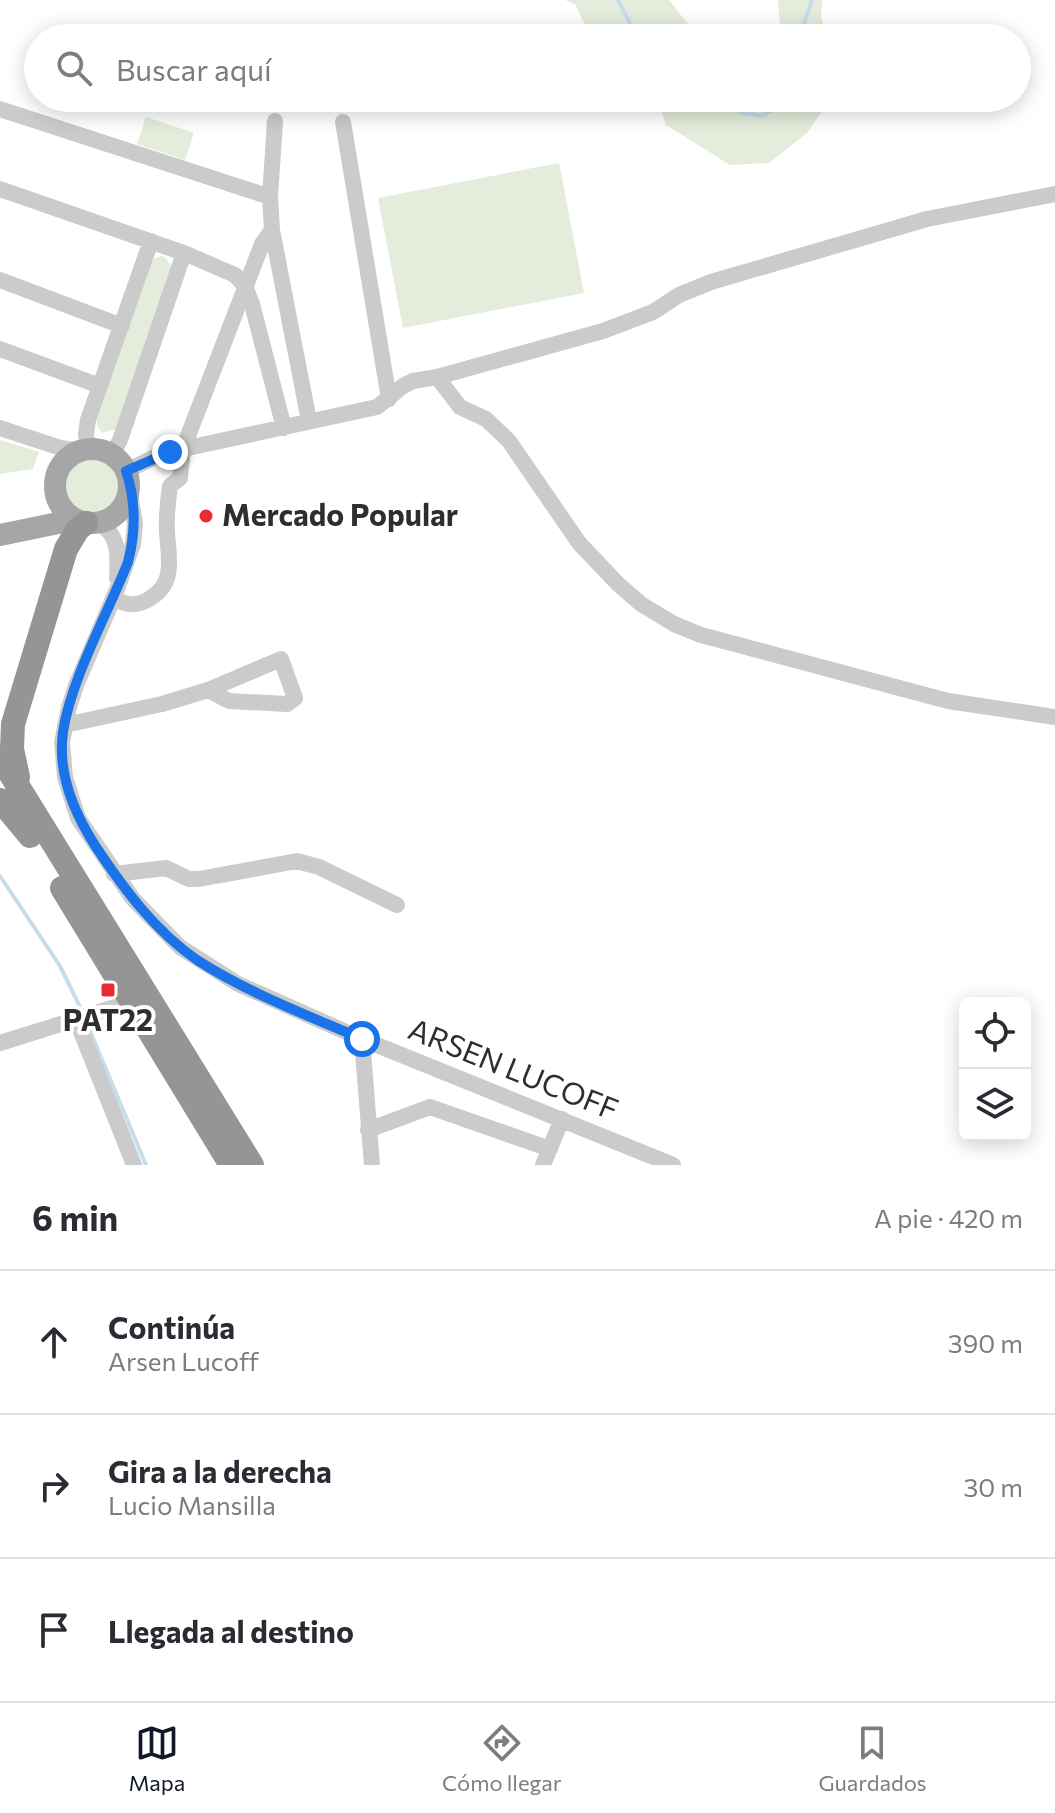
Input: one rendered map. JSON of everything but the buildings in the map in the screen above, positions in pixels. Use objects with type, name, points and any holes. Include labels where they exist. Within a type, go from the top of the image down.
[{"type":"highway","points":[[30,805],[14,765],[13,724],[66,549],[78,529],[88,523]]},
{"type":"highway","points":[[0,757],[252,1165]]},
{"type":"highway","points":[[0,787],[231,1165]]},
{"type":"highway","points":[[0,800],[30,836]]},
{"type":"main road","points":[[84,450],[122,471],[127,500],[111,519],[88,523],[63,522],[7,533],[40,509],[54,486],[62,464],[84,450]]},
{"type":"main road","points":[[54,486],[61,508],[88,523]]},
{"type":"street","points":[[0,109],[270,197]]},
{"type":"street","points":[[275,121],[270,197],[272,230],[309,421]]},
{"type":"street","points":[[343,122],[389,399]]},
{"type":"street","points":[[0,189],[184,253],[235,275],[245,286],[257,321],[284,428]]},
{"type":"street","points":[[184,253],[119,444],[122,471],[183,449],[377,407],[413,381],[603,331],[653,312],[679,295],[711,282],[927,219],[1055,194]]},
{"type":"street","points":[[115,595],[126,605],[146,602],[165,585],[170,572],[167,506],[170,486],[180,478],[183,449],[262,244],[272,230]]},
{"type":"street","points":[[0,428],[61,448],[84,450],[100,386],[151,241]]},
{"type":"street","points":[[0,280],[122,326]]},
{"type":"street","points":[[0,349],[100,386]]},
{"type":"street","points":[[437,377],[460,407],[486,419],[509,441],[579,543],[597,563],[641,604],[674,624],[701,635],[948,701],[1055,717]]},
{"type":"street","name":"ARSEN LUCOFF","points":[[122,471],[135,524],[133,544],[77,683],[65,725],[63,755],[68,791],[78,818],[114,874],[154,923],[197,960],[238,984],[362,1039],[673,1165]]},
{"type":"street","name":"ARSEN LUCOFF","points":[[88,523],[110,532],[116,544],[115,595]]},
{"type":"street","points":[[65,725],[162,704],[208,690],[281,659],[295,698],[287,704],[229,701],[208,690]]},
{"type":"street","points":[[114,874],[166,868],[189,879],[199,879],[297,861],[319,867],[397,905]]},
{"type":"street","points":[[0,1043],[131,1002]]},
{"type":"street","points":[[76,1019],[134,1165]]},
{"type":"street","points":[[362,1039],[372,1165]]},
{"type":"street","points":[[368,1130],[430,1107],[547,1157],[562,1119]]},
{"type":"green space","points":[[565,0],[669,0],[688,24],[584,24],[575,4]]},
{"type":"green space","points":[[778,0],[822,0],[823,24],[780,24]]},
{"type":"green space","points":[[661,112],[821,112],[807,133],[769,163],[730,165],[666,125]]},
{"type":"green space","points":[[146,117],[194,133],[185,160],[137,144]]},
{"type":"green space","points":[[559,163],[584,293],[403,328],[378,198]]},
{"type":"green space","points":[[162,256],[171,267],[116,429],[102,433],[97,419],[153,259]]},
{"type":"green space","points":[[0,440],[39,452],[33,469],[0,474]]},
{"type":"green space","points":[[92,460],[111,468],[119,487],[111,506],[92,514],[73,506],[65,487],[73,468]]},
{"type":"waterway","points":[[618,0],[630,24]]},
{"type":"waterway","points":[[804,24],[812,0]]},
{"type":"waterway","points":[[742,112],[762,116],[769,112]]},
{"type":"waterway","points":[[0,876],[60,966],[80,1007]]},
{"type":"waterway","points":[[88,1026],[146,1165]]},
{"type":"place","name":"Mercado Popular","points":[[206,516]]},
{"type":"place","name":"PAT22","points":[[108,990]]},
{"type":"route","points":[[170,452],[126,471],[134,508],[133,544],[69,707],[62,742],[68,791],[78,818],[124,888],[180,947],[238,984],[362,1039]]}]
